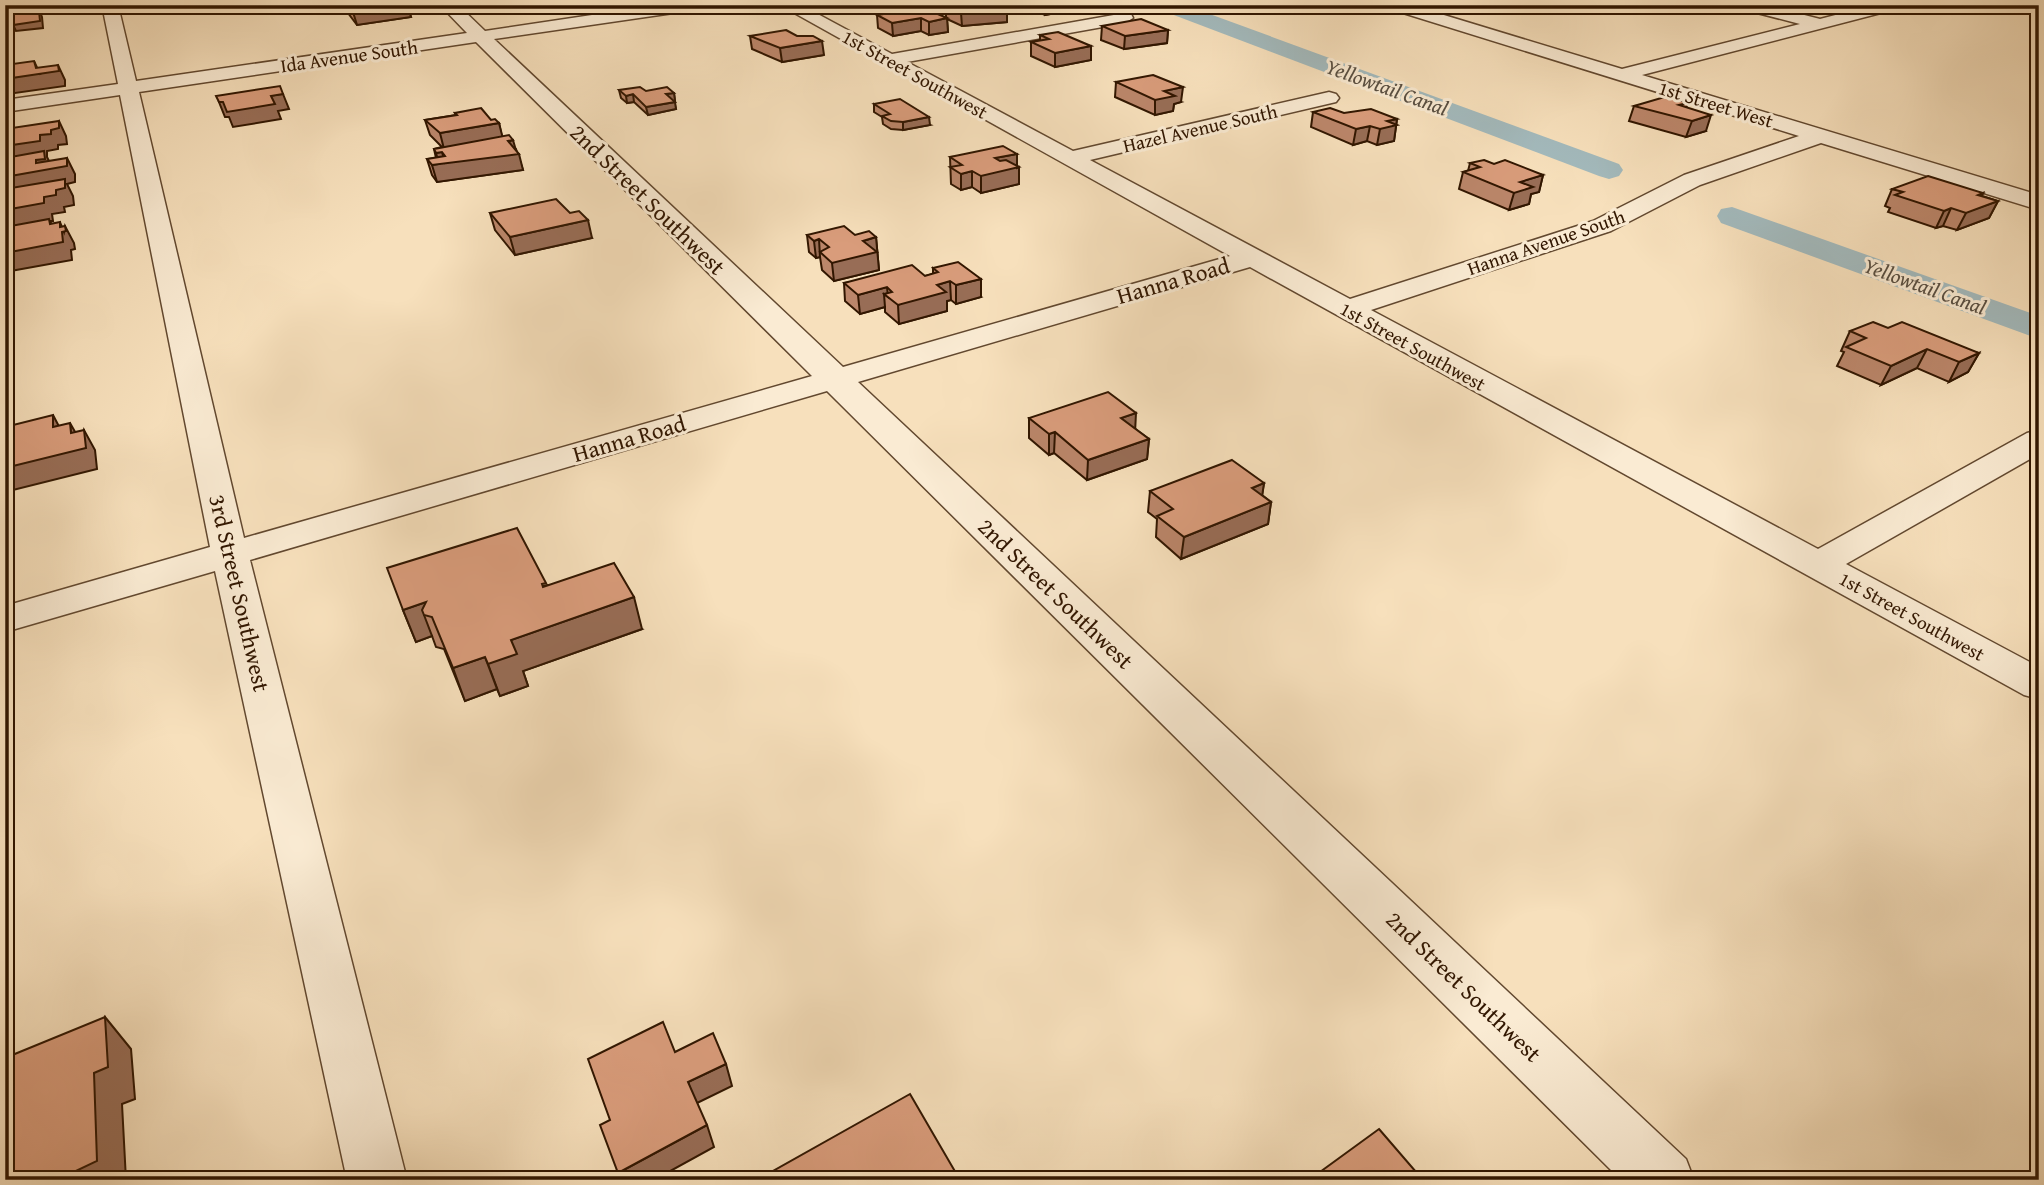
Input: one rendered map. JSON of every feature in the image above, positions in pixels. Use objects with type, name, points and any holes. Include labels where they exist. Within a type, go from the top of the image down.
[{"type":"street","name":"3rd Street Southwest","points":[[110,5],[230,555],[377,1180]]},
{"type":"street","name":"2nd Street Southwest","points":[[448,5],[1664,1180]]},
{"type":"street","name":"Ida Avenue South","points":[[5,106],[694,5]]},
{"type":"street","name":"1st Street Southwest","points":[[789,5],[2039,685]]},
{"type":"street","name":"1st Street West","points":[[1393,5],[2039,203]]},
{"type":"street","points":[[1744,5],[1821,24]]},
{"type":"street","points":[[1622,75],[1894,5]]},
{"type":"street","points":[[889,60],[1125,18]]},
{"type":"street","name":"Hazel Avenue South","points":[[1070,159],[1329,98]]},
{"type":"street","name":"Hanna Avenue South","points":[[1345,309],[1602,226],[1692,180],[1820,136]]},
{"type":"street","name":"Hanna Road","points":[[5,619],[1252,258]]},
{"type":"street","points":[[1817,565],[2039,440]]},
{"type":"building","points":[[348,5],[402,5],[353,12]]},
{"type":"building","points":[[997,5],[1007,9],[961,13],[946,6]]},
{"type":"building","points":[[924,8],[947,18],[929,22],[921,18],[892,23],[877,15]]},
{"type":"building","points":[[39,11],[40,21],[13,25],[13,14]]},
{"type":"building","points":[[1141,19],[1168,30],[1125,36],[1102,26]]},
{"type":"building","points":[[786,30],[797,36],[813,36],[822,41],[780,48],[750,36]]},
{"type":"building","points":[[1058,32],[1091,46],[1055,53],[1031,42],[1049,39],[1040,35]]},
{"type":"building","points":[[34,61],[36,68],[58,65],[59,71],[5,79],[5,65]]},
{"type":"building","points":[[1153,75],[1183,87],[1164,91],[1175,96],[1155,100],[1116,82]]},
{"type":"building","points":[[280,86],[283,94],[271,96],[275,104],[227,112],[223,102],[219,102],[216,96]]},
{"type":"building","points":[[640,87],[646,91],[667,87],[674,93],[666,94],[675,102],[646,107],[633,94],[626,96],[619,90]]},
{"type":"building","points":[[1668,96],[1688,103],[1679,105],[1711,115],[1692,121],[1634,106]]},
{"type":"building","points":[[900,99],[929,117],[903,122],[891,121],[882,116],[890,114],[874,104]]},
{"type":"building","points":[[481,108],[491,120],[495,119],[499,123],[440,133],[425,120],[457,115],[455,113]]},
{"type":"building","points":[[1330,108],[1344,113],[1371,109],[1397,119],[1387,121],[1397,125],[1380,129],[1370,126],[1356,129],[1313,112]]},
{"type":"building","points":[[59,121],[59,128],[51,130],[51,134],[40,135],[40,141],[5,146],[5,129]]},
{"type":"building","points":[[509,135],[513,140],[508,141],[519,154],[432,165],[427,159],[445,156],[442,152],[436,153],[434,149]]},
{"type":"building","points":[[1003,146],[1017,154],[995,158],[1019,167],[981,176],[972,171],[961,174],[950,167],[962,165],[950,157]]},
{"type":"building","points":[[44,151],[45,159],[36,160],[36,163],[67,158],[67,166],[5,177],[5,158]]},
{"type":"building","points":[[1484,160],[1494,164],[1505,160],[1543,175],[1520,182],[1533,187],[1514,193],[1463,172],[1480,167],[1470,163]]},
{"type":"building","points":[[1928,176],[1983,193],[1978,195],[1998,201],[1966,213],[1951,208],[1944,211],[1895,195],[1903,192],[1892,189]]},
{"type":"building","points":[[65,179],[65,188],[56,190],[56,195],[44,197],[44,203],[5,210],[5,189]]},
{"type":"building","points":[[556,199],[570,213],[579,211],[588,220],[510,237],[490,213]]},
{"type":"building","points":[[49,219],[50,224],[60,222],[60,227],[65,226],[66,231],[62,232],[63,242],[5,253],[5,227]]},
{"type":"building","points":[[844,226],[855,235],[869,231],[876,237],[863,241],[877,252],[832,263],[820,252],[829,247],[819,239],[814,241],[807,235]]},
{"type":"building","points":[[958,262],[981,279],[956,285],[950,281],[937,285],[946,292],[898,305],[884,294],[892,292],[887,287],[858,295],[844,283],[912,265],[925,276],[938,272],[933,268]]},
{"type":"building","points":[[1873,322],[1888,328],[1902,322],[1979,353],[1959,362],[1927,349],[1891,366],[1846,347],[1866,338],[1850,331]]},
{"type":"building","points":[[1108,392],[1136,413],[1121,418],[1149,439],[1088,460],[1055,432],[1049,434],[1029,418]]},
{"type":"building","points":[[53,415],[53,427],[70,423],[71,433],[84,430],[86,448],[5,468],[5,427]]},
{"type":"building","points":[[1232,460],[1264,483],[1252,488],[1271,502],[1184,537],[1157,516],[1173,509],[1150,491]]},
{"type":"building","points":[[517,528],[546,583],[542,584],[543,587],[614,563],[634,597],[511,640],[517,654],[488,664],[485,657],[453,668],[432,617],[424,615],[422,610],[426,602],[403,610],[387,568]]},
{"type":"building","points":[[105,1017],[108,1067],[94,1073],[97,1161],[57,1180],[5,1180],[5,1058]]},
{"type":"building","points":[[663,1022],[675,1052],[713,1033],[726,1064],[688,1082],[707,1125],[618,1173],[600,1125],[610,1120],[588,1059]]},
{"type":"building","points":[[910,1094],[960,1180],[757,1180]]},
{"type":"building","points":[[1379,1129],[1423,1180],[1309,1180]]},
{"type":"waterway","name":"Yellowtail Canal","points":[[1165,5],[1609,170]]},
{"type":"waterway","name":"Yellowtail Canal","points":[[1732,216],[2039,328]]}]
